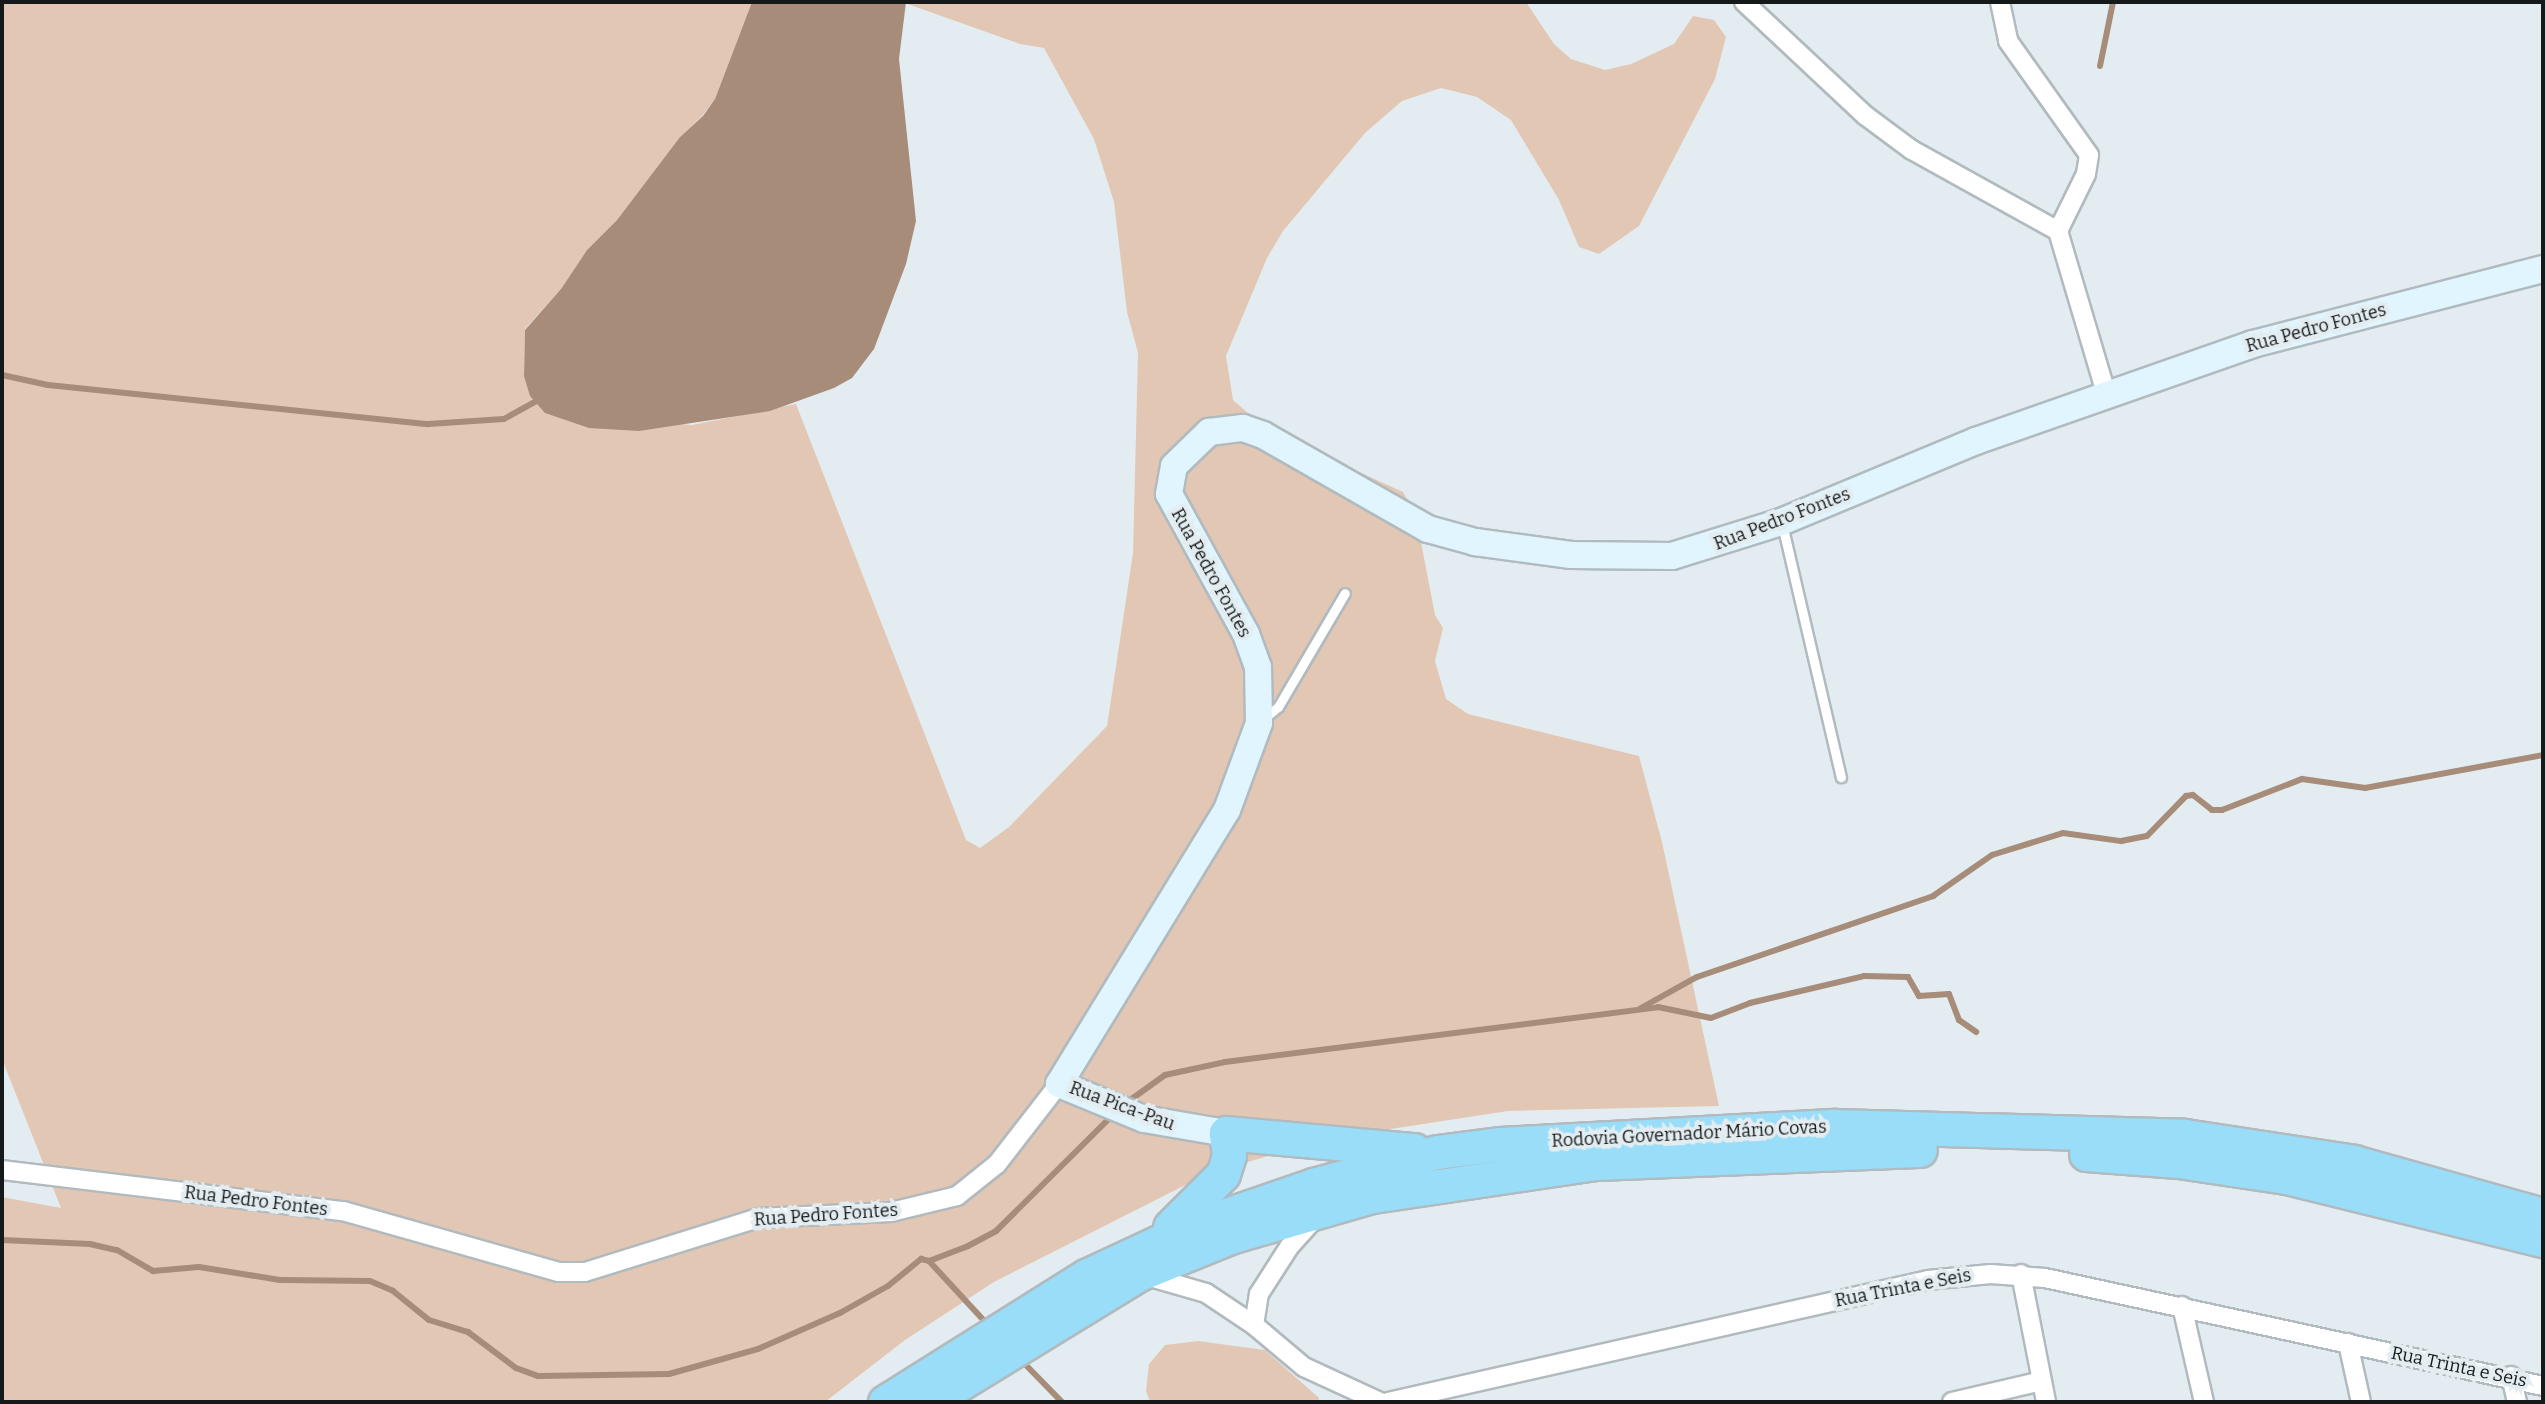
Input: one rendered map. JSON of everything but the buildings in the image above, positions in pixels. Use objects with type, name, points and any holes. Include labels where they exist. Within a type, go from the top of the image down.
[{"type":"highway","name":"Rodovia Governador Mário Covas","points":[[885,1402],[1020,1314],[1313,1185],[1437,1152],[1500,1144],[1768,1127],[2185,1136],[2354,1162],[2543,1215]]},
{"type":"highway","points":[[1144,1260],[1223,1174],[1228,1155],[1226,1133],[1437,1152]]},
{"type":"highway","name":"Rodovia Governador Mário Covas","points":[[930,1402],[1144,1260],[1371,1196],[1595,1163],[1822,1151],[2004,1149],[2178,1161],[2286,1177],[2543,1240]]},
{"type":"street","points":[[1744,2],[1866,116],[1912,150],[2058,231]]},
{"type":"street","points":[[2000,2],[2008,41],[2089,155],[2087,174],[2058,231],[2106,393]]},
{"type":"street","name":"Rua Pedro Fontes","points":[[2,1167],[343,1211],[559,1272],[585,1272],[758,1218],[901,1210],[957,1196],[997,1164],[1059,1084],[1227,810],[1259,723],[1258,667],[1246,634],[1169,494],[1174,466],[1209,432],[1243,428],[1263,435],[1428,529],[1475,542],[1571,555],[1672,556],[1781,522],[1976,440],[2253,344],[2543,268]]},
{"type":"street","name":"Rua Pica-Pau","points":[[1059,1084],[1155,1122],[1226,1133]]},
{"type":"street","points":[[1254,1325],[1259,1294],[1273,1270],[1323,1210]]},
{"type":"street","points":[[1144,1260],[1206,1293],[1254,1325],[1304,1367],[1380,1402]]},
{"type":"street","points":[[2021,1274],[2046,1402]]},
{"type":"street","name":"Rua Trinta e Seis","points":[[1388,1402],[1927,1280],[2021,1274],[2511,1376],[2543,1386]]},
{"type":"street","points":[[2182,1306],[2204,1402]]},
{"type":"street","points":[[2348,1343],[2361,1402]]},
{"type":"street","points":[[2511,1376],[2517,1402]]},
{"type":"street","points":[[1952,1402],[2042,1381]]},
{"type":"lane","points":[[1781,522],[1841,777]]},
{"type":"lane","points":[[1259,723],[1278,706],[1345,593]]},
{"type":"shaded area","points":[[2,2],[752,2],[715,99],[680,137],[617,220],[587,250],[561,289],[525,329],[524,376],[639,431],[667,423],[692,425],[796,404],[966,840],[980,848],[1009,827],[1107,726],[1133,553],[1138,353],[1127,312],[1114,202],[1094,139],[1044,48],[1020,44],[902,2],[1526,2],[1554,44],[1571,59],[1605,70],[1631,64],[1674,44],[1693,16],[1714,20],[1726,37],[1715,79],[1639,226],[1599,254],[1579,247],[1559,200],[1511,120],[1477,97],[1441,88],[1402,101],[1365,133],[1283,231],[1267,258],[1226,356],[1233,400],[1249,414],[1313,451],[1403,492],[1416,516],[1435,615],[1443,628],[1435,661],[1446,699],[1468,714],[1639,756],[1662,842],[1719,1106],[1508,1111],[1332,1138],[1209,1173],[994,1282],[905,1340],[825,1402],[2,1402],[2,1197],[61,1208],[2,1059]]},
{"type":"shaded area","points":[[752,2],[906,2],[899,59],[916,221],[906,264],[874,349],[852,378],[834,388],[770,411],[639,431],[589,428],[545,413],[530,396],[524,376],[525,330],[561,289],[587,250],[617,220],[680,137],[703,116],[715,99]]},
{"type":"shaded area","points":[[1198,1341],[1265,1350],[1319,1398],[1318,1402],[1150,1402],[1146,1391],[1149,1364],[1165,1345]]},
{"type":"waterway","points":[[2100,66],[2113,2]]},
{"type":"waterway","points":[[2,375],[48,385],[428,424],[504,419],[540,399]]},
{"type":"waterway","points":[[1641,1008],[1697,977],[1933,896],[1992,855],[2063,833],[2121,841],[2147,836],[2186,796],[2193,795],[2212,810],[2222,810],[2302,779],[2365,788],[2543,755]]},
{"type":"waterway","points":[[1126,1103],[1165,1075],[1225,1062],[1658,1007],[1711,1018],[1750,1003],[1864,976],[1908,977],[1919,996],[1949,994],[1959,1020],[1976,1032]]},
{"type":"waterway","points":[[2,1240],[90,1244],[117,1250],[153,1271],[199,1267],[280,1280],[370,1281],[393,1291],[429,1320],[468,1332],[516,1368],[538,1376],[669,1374],[758,1349],[840,1313],[888,1286],[921,1259],[929,1261],[968,1246],[996,1231],[1113,1115]]},
{"type":"waterway","points":[[929,1261],[988,1325]]},
{"type":"waterway","points":[[1019,1358],[1062,1402]]}]
